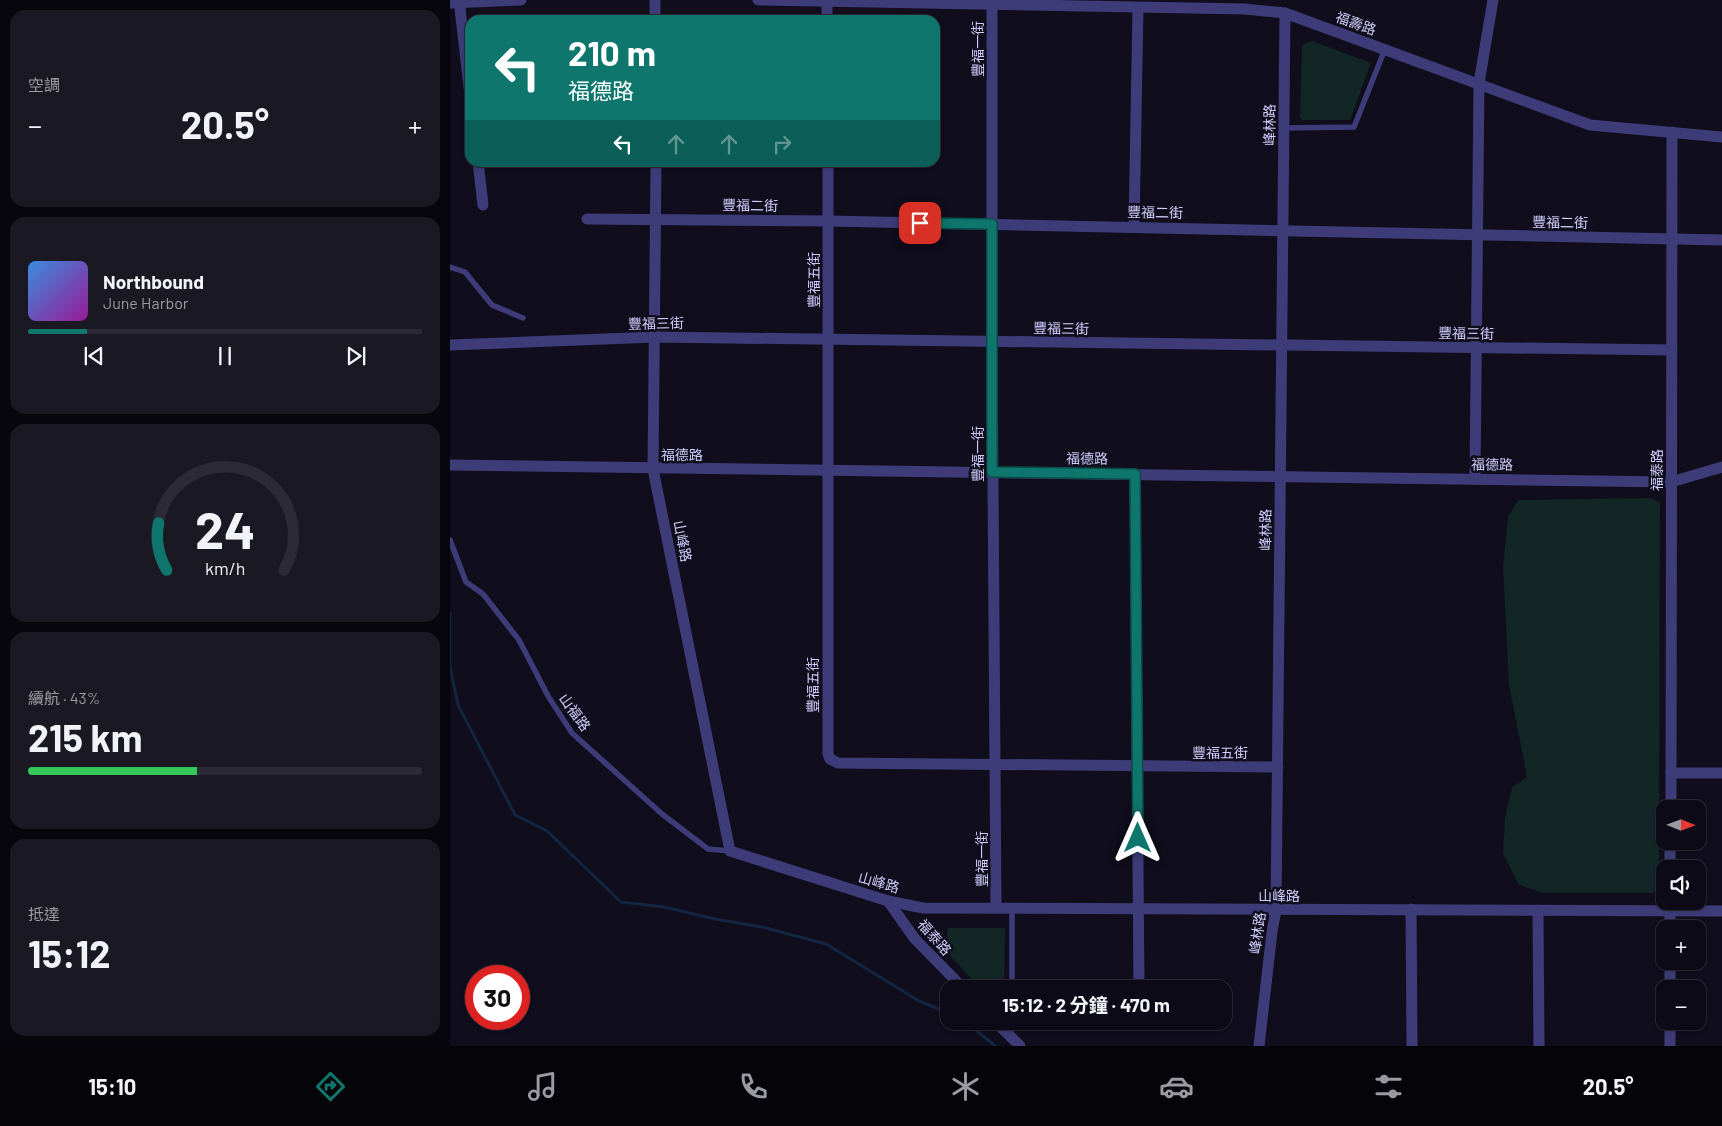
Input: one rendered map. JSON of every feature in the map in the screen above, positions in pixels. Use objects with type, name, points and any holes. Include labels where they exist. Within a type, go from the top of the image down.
[{"type":"street","points":[[465,61],[456,1],[521,0]]},
{"type":"street","points":[[655,0],[655,15]]},
{"type":"street","name":"福壽路","points":[[758,0],[1244,9],[1285,13],[1590,125],[1722,137]]},
{"type":"street","points":[[1475,479],[1479,83],[1493,0]]},
{"type":"street","points":[[827,1],[828,15]]},
{"type":"street","name":"豐福一街","points":[[992,3],[992,472],[996,908]]},
{"type":"street","points":[[1134,226],[1138,8]]},
{"type":"street","name":"峰林路","points":[[1259,1046],[1276,910],[1285,13]]},
{"type":"street","name":"福泰路","points":[[1670,800],[1672,132]]},
{"type":"street","points":[[479,167],[483,205]]},
{"type":"street","name":"山峰路","points":[[656,167],[656,338],[653,469],[730,851],[888,901],[923,908],[1538,910],[1656,906]]},
{"type":"street","name":"豐福五街","points":[[828,167],[827,470],[828,744],[830,759],[838,763],[995,766],[1278,767]]},
{"type":"street","name":"豐福二街","points":[[587,220],[656,218],[828,220],[1722,240]]},
{"type":"street","name":"豐福三街","points":[[450,345],[656,338],[1672,350]]},
{"type":"street","name":"福德路","points":[[450,465],[1671,482],[1722,467]]},
{"type":"street","points":[[1135,474],[1139,980]]},
{"type":"street","points":[[1671,773],[1722,773]]},
{"type":"street","name":"福泰路","points":[[888,901],[914,939],[955,980]]},
{"type":"street","points":[[1411,909],[1412,1046]]},
{"type":"street","name":"山峰路","points":[[1706,909],[1722,911]]},
{"type":"street","points":[[1538,910],[1539,1046]]},
{"type":"street","points":[[1004,1030],[1020,1046]]},
{"type":"street","points":[[1670,1030],[1670,1046]]},
{"type":"lane","points":[[1284,128],[1354,128],[1385,49]]},
{"type":"lane","points":[[450,267],[465,272],[492,305],[523,318]]},
{"type":"lane","name":"山福路","points":[[450,540],[466,582],[483,594],[519,640],[548,696],[572,733],[662,814],[708,849],[730,851]]},
{"type":"lane","points":[[1012,908],[1012,980]]},
{"type":"lane","points":[[1011,1030],[1011,1038]]},
{"type":"green space","points":[[1312,41],[1371,63],[1350,120],[1302,120],[1300,117],[1302,45]]},
{"type":"green space","points":[[1651,498],[1660,503],[1659,800],[1656,800],[1656,850],[1659,850],[1659,860],[1656,860],[1656,890],[1653,893],[1543,893],[1519,885],[1503,854],[1505,818],[1512,787],[1527,777],[1509,685],[1503,567],[1508,517],[1518,500]]},
{"type":"green space","points":[[948,928],[1005,928],[1004,980],[973,980],[942,947],[947,937]]},
{"type":"waterway","points":[[450,613],[450,665]]},
{"type":"waterway","points":[[450,666],[458,705],[515,815],[547,831],[621,902],[664,907],[715,919],[762,927],[826,944],[919,1001],[940,1009]]},
{"type":"waterway","points":[[976,1030],[995,1046]]},
{"type":"route","points":[[920,223],[992,224],[992,472],[1135,474],[1138,838]]}]
